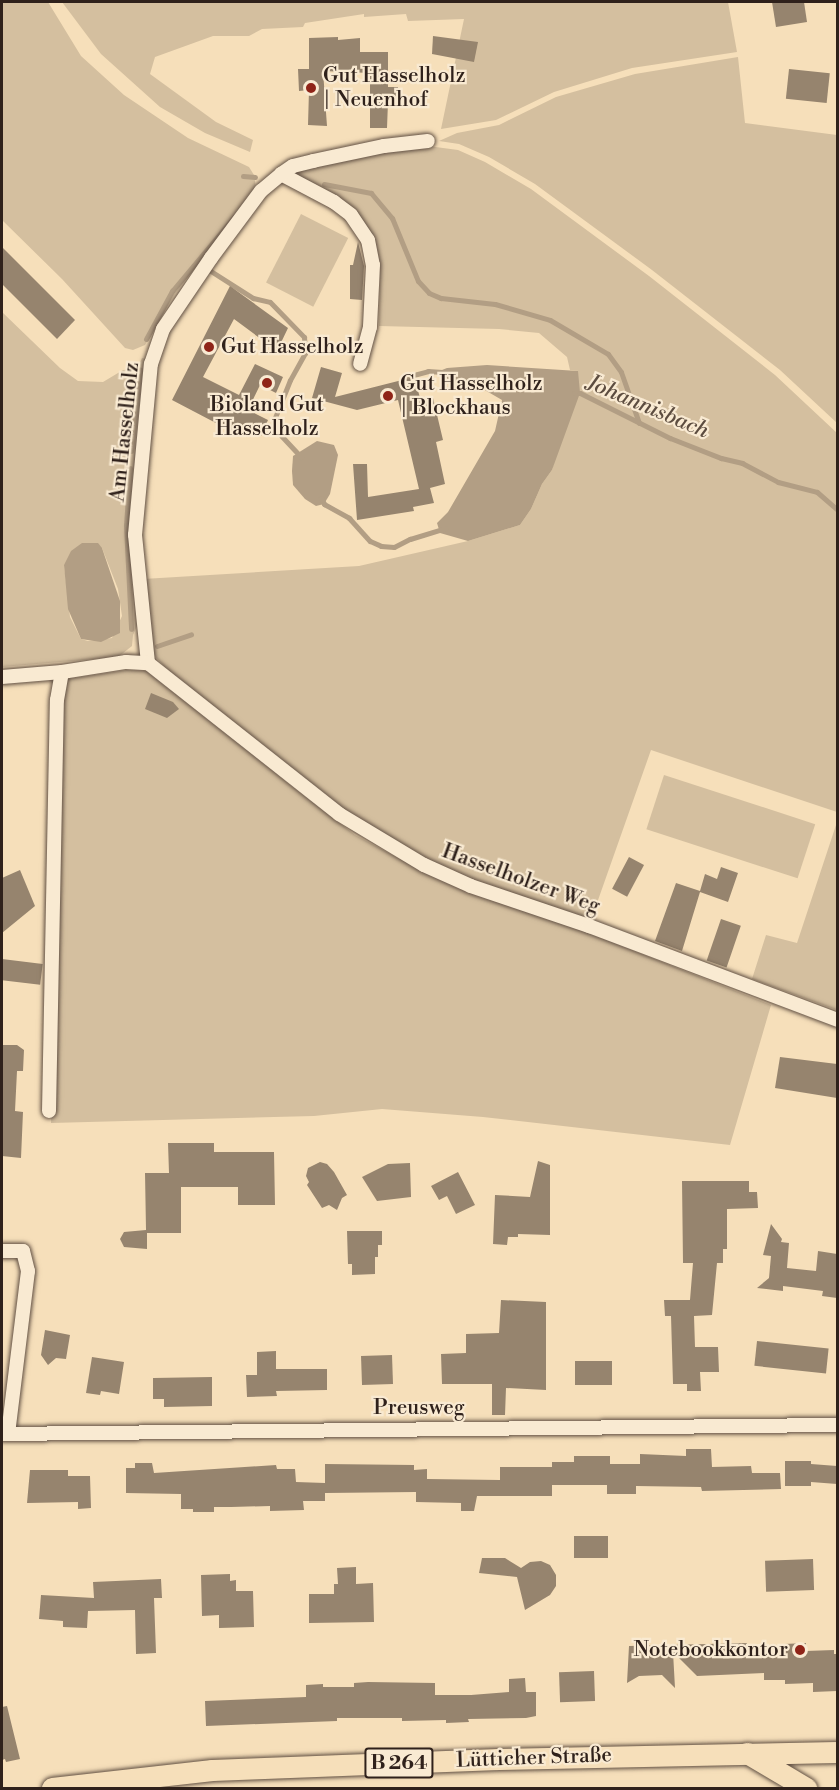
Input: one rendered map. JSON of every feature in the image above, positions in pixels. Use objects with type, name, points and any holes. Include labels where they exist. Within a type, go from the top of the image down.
[{"type":"main road","name":"Lütticher Straße","points":[[52,1788],[115,1779],[212,1770],[488,1759],[837,1752]]},
{"type":"main road","points":[[746,1753],[806,1788]]},
{"type":"street","name":"Am Hasselholz","points":[[148,663],[135,535],[151,364],[163,329],[182,299],[261,191],[280,174],[293,166],[313,160],[384,146],[428,141]]},
{"type":"street","points":[[280,174],[334,202],[351,215],[368,240],[373,265],[370,327],[360,364]]},
{"type":"street","points":[[2,676],[62,672],[126,662],[148,663]]},
{"type":"street","name":"Hasselholzer Weg","points":[[148,663],[339,814],[424,865],[471,886],[589,926],[837,1020]]},
{"type":"street","points":[[50,1111],[57,700],[62,672]]},
{"type":"street","points":[[2,1251],[23,1251],[28,1271],[5,1434]]},
{"type":"street","name":"Preusweg","points":[[5,1434],[837,1425]]},
{"type":"shaded area","points":[[2,2],[48,2],[81,56],[124,95],[188,138],[249,167],[254,175],[256,188],[175,294],[145,345],[133,350],[125,348],[62,279],[2,220]]},
{"type":"shaded area","points":[[62,2],[728,2],[737,52],[632,68],[554,92],[496,120],[441,129],[464,19],[408,21],[406,14],[364,17],[364,14],[305,23],[303,27],[262,29],[249,36],[213,36],[155,57],[150,74],[216,122],[253,140],[250,152],[205,133],[160,107],[101,54]]},
{"type":"shaded area","points":[[738,57],[745,123],[837,135],[837,423],[780,370],[652,270],[535,184],[489,157],[459,144],[439,141],[457,133],[499,125],[556,97],[635,74]]},
{"type":"shaded area","points":[[428,146],[458,150],[485,162],[531,189],[649,276],[775,375],[837,433],[837,812],[651,750],[591,920],[472,879],[402,847],[353,819],[168,671],[154,655],[143,579],[359,566],[468,541],[520,525],[552,470],[578,371],[570,370],[567,357],[539,333],[499,329],[379,326],[380,276],[376,252],[363,224],[299,177],[298,172],[309,166],[386,150]]},
{"type":"shaded area","points":[[301,214],[348,238],[313,307],[266,283]]},
{"type":"shaded area","points":[[2,312],[60,368],[78,381],[103,382],[123,370],[137,369],[142,358],[146,359],[133,574],[137,626],[132,646],[118,657],[2,667]],"holes":[[[102,548],[118,589],[122,616],[112,638],[88,641],[81,639],[70,617],[64,565]]]},
{"type":"shaded area","points":[[487,365],[578,371],[580,393],[552,470],[520,525],[468,541],[440,533],[437,523],[448,512],[495,431],[502,400],[483,389],[451,381],[437,372],[447,368]]},
{"type":"shaded area","points":[[317,441],[334,445],[338,455],[330,494],[324,504],[316,506],[305,499],[293,485],[292,471],[293,456]]},
{"type":"shaded area","points":[[82,543],[98,543],[102,548],[120,601],[120,633],[101,642],[81,639],[68,609],[64,565],[71,551]]},
{"type":"shaded area","points":[[127,670],[149,671],[159,677],[355,835],[396,857],[470,892],[586,932],[771,1005],[730,1145],[483,1117],[382,1109],[314,1116],[51,1123],[62,691],[67,679]]},
{"type":"shaded area","points":[[664,775],[815,824],[798,878],[646,829]]},
{"type":"shaded area","points":[[837,822],[837,1010],[752,979],[766,935],[797,943]]},
{"type":"building","points":[[772,2],[804,2],[807,22],[776,27]]},
{"type":"building","points":[[433,36],[478,42],[474,62],[432,54]]},
{"type":"building","points":[[338,37],[338,40],[360,38],[360,52],[388,52],[388,87],[398,87],[398,102],[388,102],[387,128],[370,128],[370,73],[323,71],[327,126],[308,125],[309,90],[299,91],[298,69],[309,69],[309,38]]},
{"type":"building","points":[[789,69],[830,73],[827,103],[786,99]]},
{"type":"building","points":[[358,242],[364,266],[362,300],[350,299],[350,265],[353,265]]},
{"type":"building","points":[[2,247],[75,320],[57,339],[2,284]]},
{"type":"building","points":[[230,286],[288,328],[277,351],[234,319],[203,377],[239,395],[255,364],[283,377],[276,393],[260,385],[248,410],[268,420],[261,436],[239,426],[235,433],[172,400]]},
{"type":"building","points":[[321,367],[342,373],[335,397],[414,377],[421,401],[433,398],[443,440],[436,442],[445,484],[430,488],[434,503],[413,507],[414,511],[357,520],[353,464],[367,464],[368,497],[419,489],[398,400],[357,410],[312,398]]},
{"type":"building","points":[[151,693],[173,702],[179,709],[167,718],[145,709]]},
{"type":"building","points":[[629,857],[644,865],[627,897],[612,889]]},
{"type":"building","points":[[721,867],[738,873],[728,902],[700,892],[682,951],[655,941],[676,883],[700,891],[705,874],[717,879]]},
{"type":"building","points":[[20,870],[35,906],[2,933],[2,878]]},
{"type":"building","points":[[721,919],[741,926],[727,967],[707,961]]},
{"type":"building","points":[[2,959],[43,964],[40,985],[2,980]]},
{"type":"building","points":[[2,1045],[17,1045],[24,1050],[23,1071],[17,1071],[15,1111],[23,1112],[21,1158],[2,1156]]},
{"type":"building","points":[[780,1057],[837,1064],[837,1098],[775,1088]]},
{"type":"building","points":[[168,1143],[214,1143],[214,1152],[274,1152],[275,1205],[238,1205],[238,1187],[181,1187],[181,1233],[147,1233],[147,1249],[124,1247],[120,1239],[124,1232],[146,1230],[145,1173],[169,1173]]},
{"type":"building","points":[[538,1161],[550,1165],[550,1235],[518,1234],[518,1237],[508,1237],[507,1245],[493,1244],[495,1195],[530,1197]]},
{"type":"building","points":[[320,1162],[327,1164],[334,1172],[347,1195],[342,1198],[337,1210],[329,1205],[322,1208],[307,1185],[309,1182],[306,1176],[308,1168]]},
{"type":"building","points":[[410,1163],[411,1197],[377,1201],[362,1177],[388,1164]]},
{"type":"building","points":[[458,1172],[475,1205],[456,1214],[447,1196],[439,1200],[431,1186]]},
{"type":"building","points":[[682,1181],[749,1181],[749,1192],[757,1192],[758,1208],[727,1209],[727,1249],[723,1249],[723,1263],[717,1263],[712,1315],[694,1316],[695,1347],[718,1347],[719,1372],[700,1372],[701,1391],[687,1391],[687,1384],[673,1384],[671,1316],[665,1316],[664,1300],[690,1300],[693,1263],[683,1263]]},
{"type":"building","points":[[771,1224],[782,1239],[781,1242],[789,1243],[787,1268],[816,1271],[818,1251],[837,1254],[837,1298],[822,1296],[823,1291],[783,1286],[783,1291],[757,1288],[769,1278],[771,1256],[763,1255]]},
{"type":"building","points":[[347,1231],[382,1231],[382,1245],[378,1245],[378,1257],[375,1257],[375,1274],[352,1275],[352,1264],[348,1264]]},
{"type":"building","points":[[501,1300],[546,1302],[546,1390],[506,1388],[505,1415],[492,1415],[492,1384],[442,1384],[441,1354],[466,1353],[466,1334],[499,1333]]},
{"type":"building","points":[[45,1330],[70,1335],[66,1359],[56,1358],[48,1365],[41,1355]]},
{"type":"building","points":[[757,1341],[829,1349],[826,1373],[754,1366]]},
{"type":"building","points":[[276,1351],[276,1369],[327,1369],[327,1390],[276,1391],[277,1396],[247,1397],[246,1375],[257,1375],[257,1352]]},
{"type":"building","points":[[392,1355],[393,1384],[362,1385],[361,1356]]},
{"type":"building","points":[[92,1357],[124,1362],[119,1394],[101,1391],[100,1395],[86,1393]]},
{"type":"building","points":[[575,1361],[612,1361],[612,1385],[575,1385]]},
{"type":"building","points":[[212,1377],[212,1406],[164,1407],[164,1399],[153,1399],[153,1378]]},
{"type":"building","points":[[686,1449],[711,1449],[712,1467],[751,1466],[752,1473],[780,1473],[781,1489],[702,1491],[701,1487],[636,1486],[636,1494],[607,1494],[607,1485],[552,1485],[552,1496],[477,1496],[474,1511],[461,1511],[461,1503],[416,1502],[416,1492],[325,1493],[325,1464],[414,1465],[414,1470],[427,1469],[427,1479],[500,1480],[500,1467],[552,1467],[552,1462],[574,1462],[574,1456],[610,1456],[610,1464],[640,1464],[640,1454],[686,1456]]},
{"type":"building","points":[[785,1461],[811,1461],[811,1464],[837,1466],[837,1484],[811,1482],[811,1486],[785,1486]]},
{"type":"building","points":[[135,1463],[152,1463],[154,1473],[276,1465],[277,1469],[295,1469],[296,1482],[325,1483],[325,1501],[303,1501],[304,1510],[270,1511],[270,1506],[214,1507],[214,1512],[193,1512],[193,1509],[181,1509],[181,1494],[126,1493],[126,1468],[135,1468]]},
{"type":"building","points":[[30,1470],[68,1470],[68,1476],[90,1476],[91,1508],[78,1509],[78,1502],[27,1503]]},
{"type":"building","points":[[574,1536],[608,1536],[608,1558],[574,1558]]},
{"type":"building","points":[[482,1558],[505,1558],[521,1568],[530,1562],[541,1561],[550,1565],[556,1575],[556,1586],[550,1595],[525,1610],[517,1577],[479,1573]]},
{"type":"building","points":[[813,1559],[814,1590],[766,1592],[765,1561]]},
{"type":"building","points":[[356,1567],[356,1584],[373,1583],[374,1622],[309,1623],[309,1594],[334,1594],[334,1584],[338,1584],[337,1568]]},
{"type":"building","points":[[230,1574],[230,1581],[236,1580],[236,1591],[253,1591],[254,1627],[219,1628],[219,1615],[202,1616],[201,1575]]},
{"type":"building","points":[[161,1579],[162,1598],[154,1598],[156,1653],[136,1654],[135,1610],[88,1611],[87,1628],[63,1627],[63,1621],[39,1619],[41,1595],[94,1598],[93,1582]]},
{"type":"building","points":[[747,1643],[747,1648],[784,1647],[784,1644],[806,1643],[806,1651],[834,1650],[834,1654],[837,1654],[837,1691],[813,1692],[813,1683],[785,1684],[785,1680],[764,1680],[764,1673],[697,1676],[673,1652],[675,1688],[662,1675],[639,1676],[627,1683],[629,1646]]},
{"type":"building","points":[[594,1671],[595,1701],[560,1702],[559,1672]]},
{"type":"building","points":[[525,1678],[526,1692],[536,1692],[536,1716],[526,1718],[468,1719],[469,1722],[446,1723],[446,1720],[402,1721],[402,1718],[337,1718],[337,1721],[206,1726],[205,1701],[306,1697],[306,1685],[354,1687],[354,1683],[368,1682],[435,1683],[435,1695],[471,1695],[509,1692],[509,1679]]},
{"type":"building","points":[[7,1706],[20,1759],[6,1762],[5,1759],[2,1760],[2,1707]]},
{"type":"waterway","points":[[243,176],[255,177]]},
{"type":"waterway","points":[[324,184],[371,193],[392,218],[418,281],[429,293],[441,298],[495,304],[550,320],[608,354],[621,372],[639,423]]},
{"type":"waterway","points":[[146,339],[172,291],[234,217]]},
{"type":"waterway","points":[[206,268],[253,298],[270,302],[304,337],[305,353],[290,380],[274,420],[274,428],[301,457]]},
{"type":"waterway","points":[[131,451],[140,369]]},
{"type":"waterway","name":"Johannisbach","points":[[407,384],[406,377],[428,371],[442,372]]},
{"type":"waterway","name":"Johannisbach","points":[[574,393],[580,393],[670,438],[721,458],[742,463],[778,482],[817,492],[838,510]]},
{"type":"waterway","points":[[130,468],[126,525],[131,629]]},
{"type":"waterway","points":[[321,498],[324,504],[349,518],[370,541],[381,546],[394,547],[410,539],[445,528]]},
{"type":"waterway","points":[[157,646],[191,634]]},
{"type":"place","name":"Gut Hasselholz | Neuenhof","points":[[311,88]]},
{"type":"place","name":"Gut Hasselholz","points":[[209,347]]},
{"type":"place","name":"Bioland Gut Hasselholz","points":[[267,383]]},
{"type":"place","name":"Gut Hasselholz | Blockhaus","points":[[388,396]]},
{"type":"place","name":"Notebookkontor","points":[[800,1650]]}]
